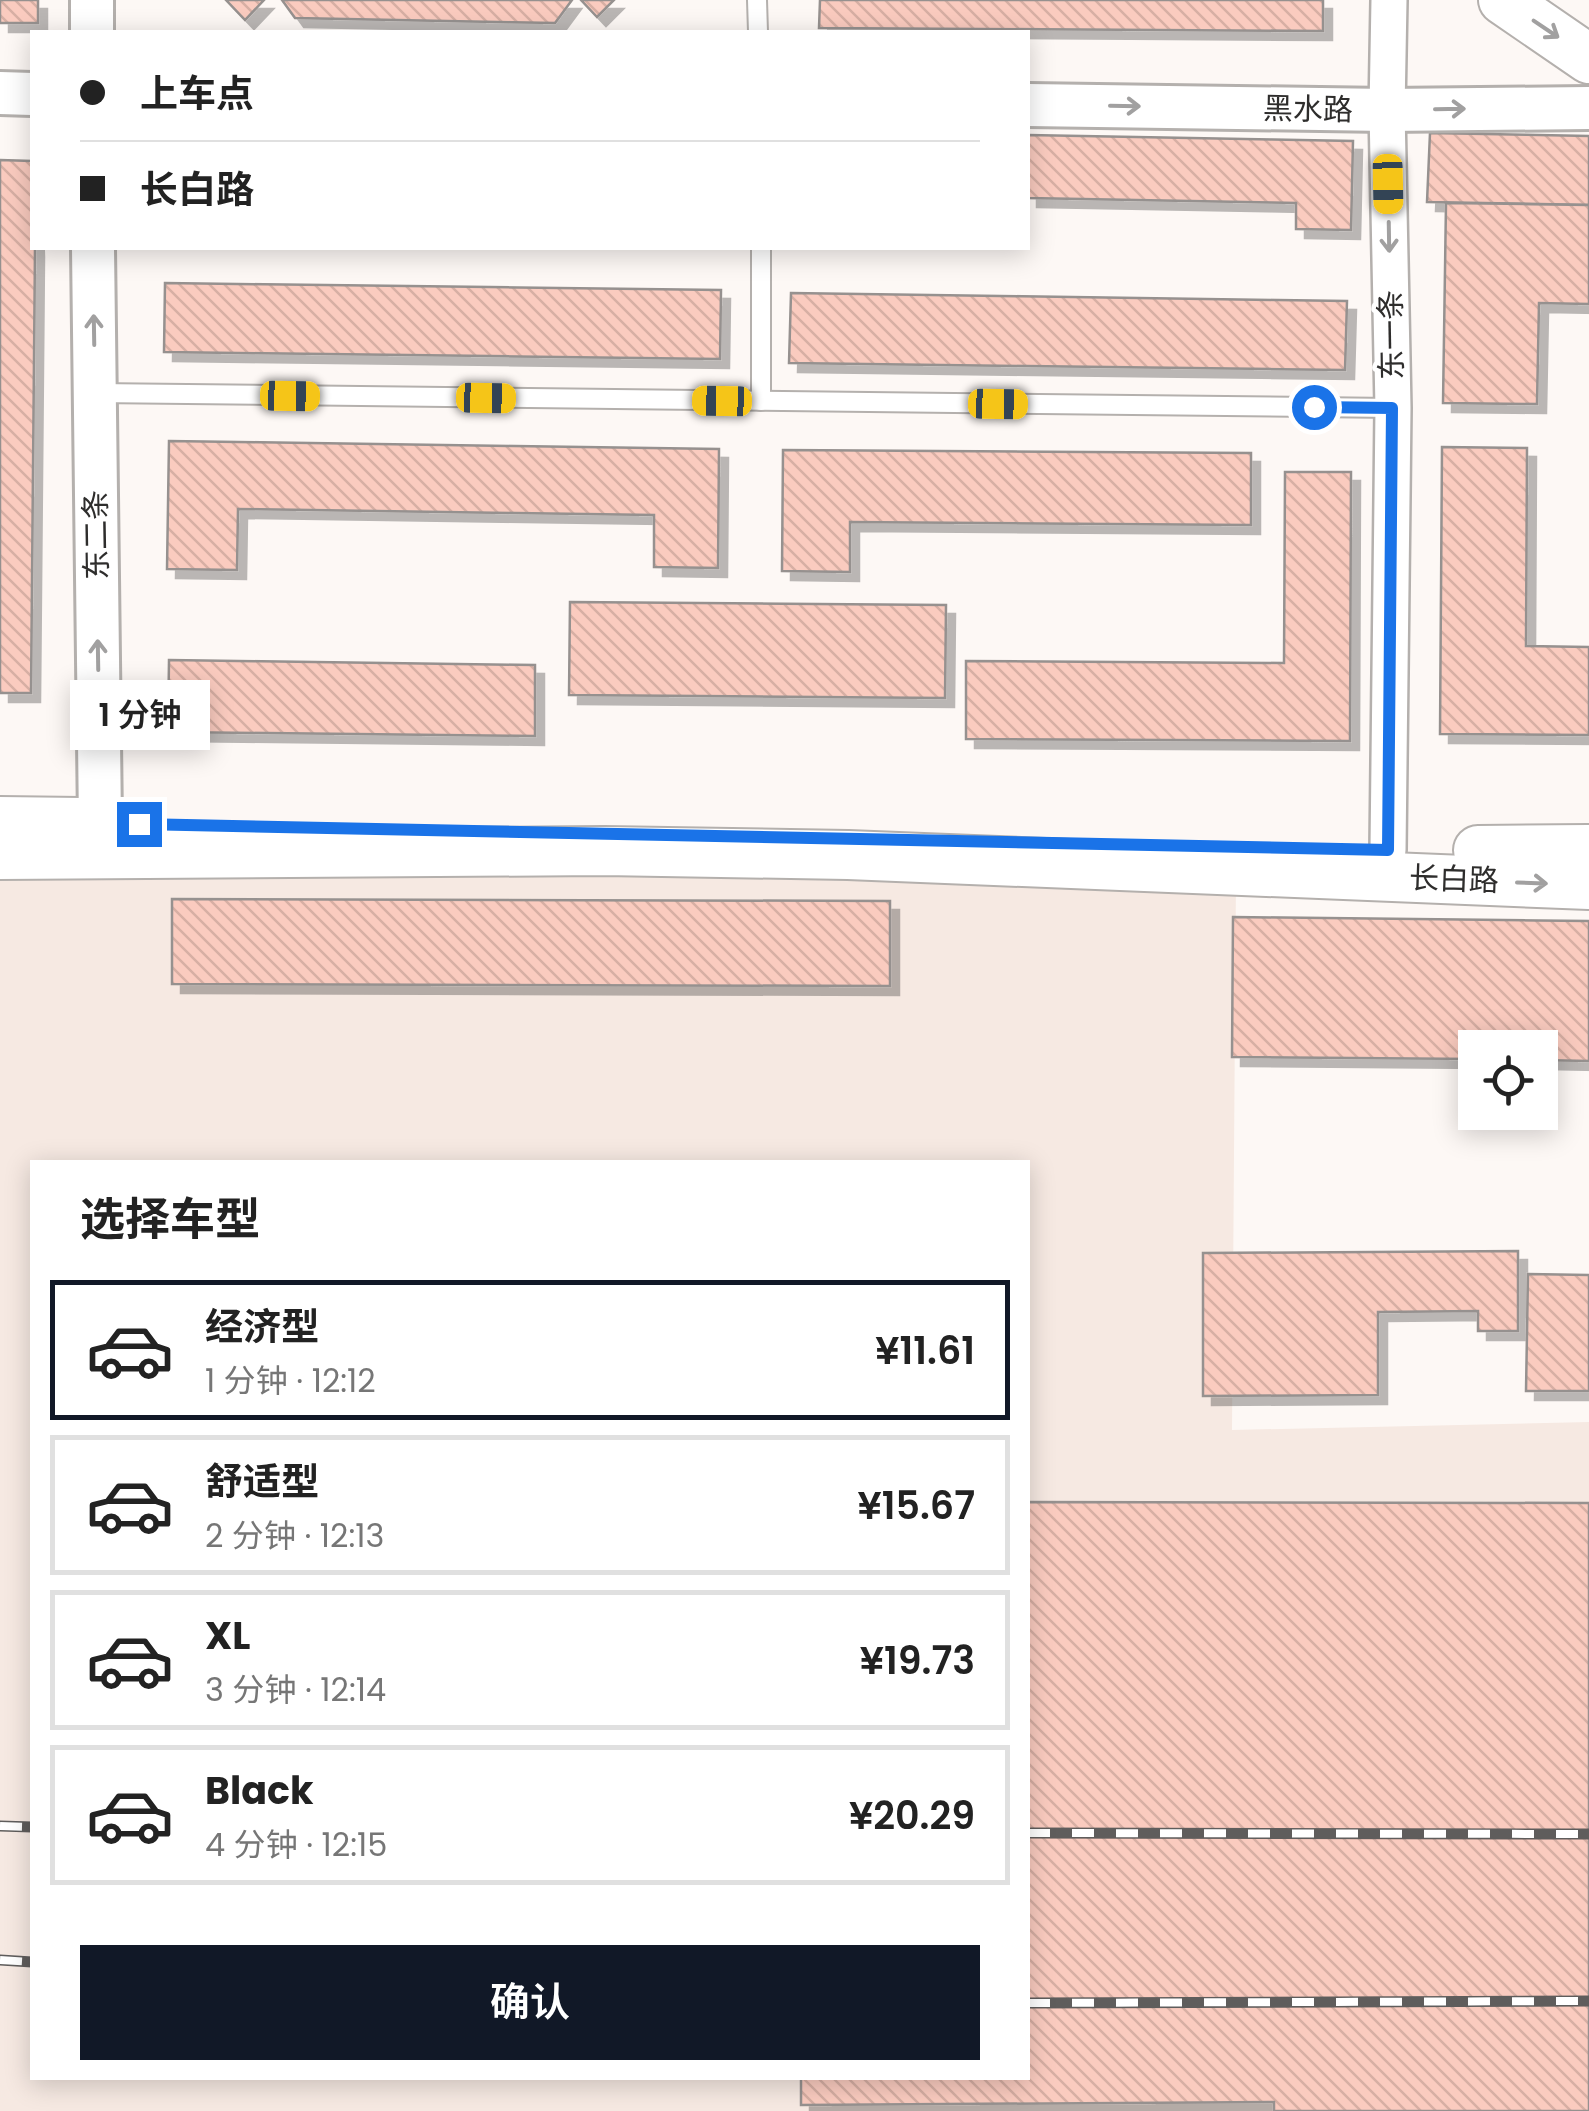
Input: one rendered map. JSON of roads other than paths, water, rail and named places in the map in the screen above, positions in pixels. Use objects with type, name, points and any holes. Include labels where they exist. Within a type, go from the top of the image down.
[{"type":"main road","points":[[1503,0],[1589,59]]},
{"type":"main road","name":"长白路","points":[[0,821],[1388,850],[1589,850]]},
{"type":"main road","name":"长白路","points":[[0,855],[584,851],[829,855],[1589,885]]},
{"type":"street","points":[[92,0],[92,30]]},
{"type":"street","name":"东一条","points":[[1388,850],[1392,408],[1389,0]]},
{"type":"street","points":[[0,94],[30,94]]},
{"type":"street","name":"黑水路","points":[[1030,105],[1387,110],[1589,108]]},
{"type":"street","name":"东二条","points":[[93,250],[100,822]]},
{"type":"lane","points":[[757,0],[758,30]]},
{"type":"lane","points":[[760,401],[761,250]]},
{"type":"lane","points":[[94,393],[1392,408]]},
{"type":"railway","points":[[0,1826],[30,1827]]},
{"type":"railway","points":[[1030,1833],[1589,1834]]},
{"type":"railway","points":[[0,1960],[30,1962]]},
{"type":"railway","points":[[1030,2003],[1589,2001]]}]
